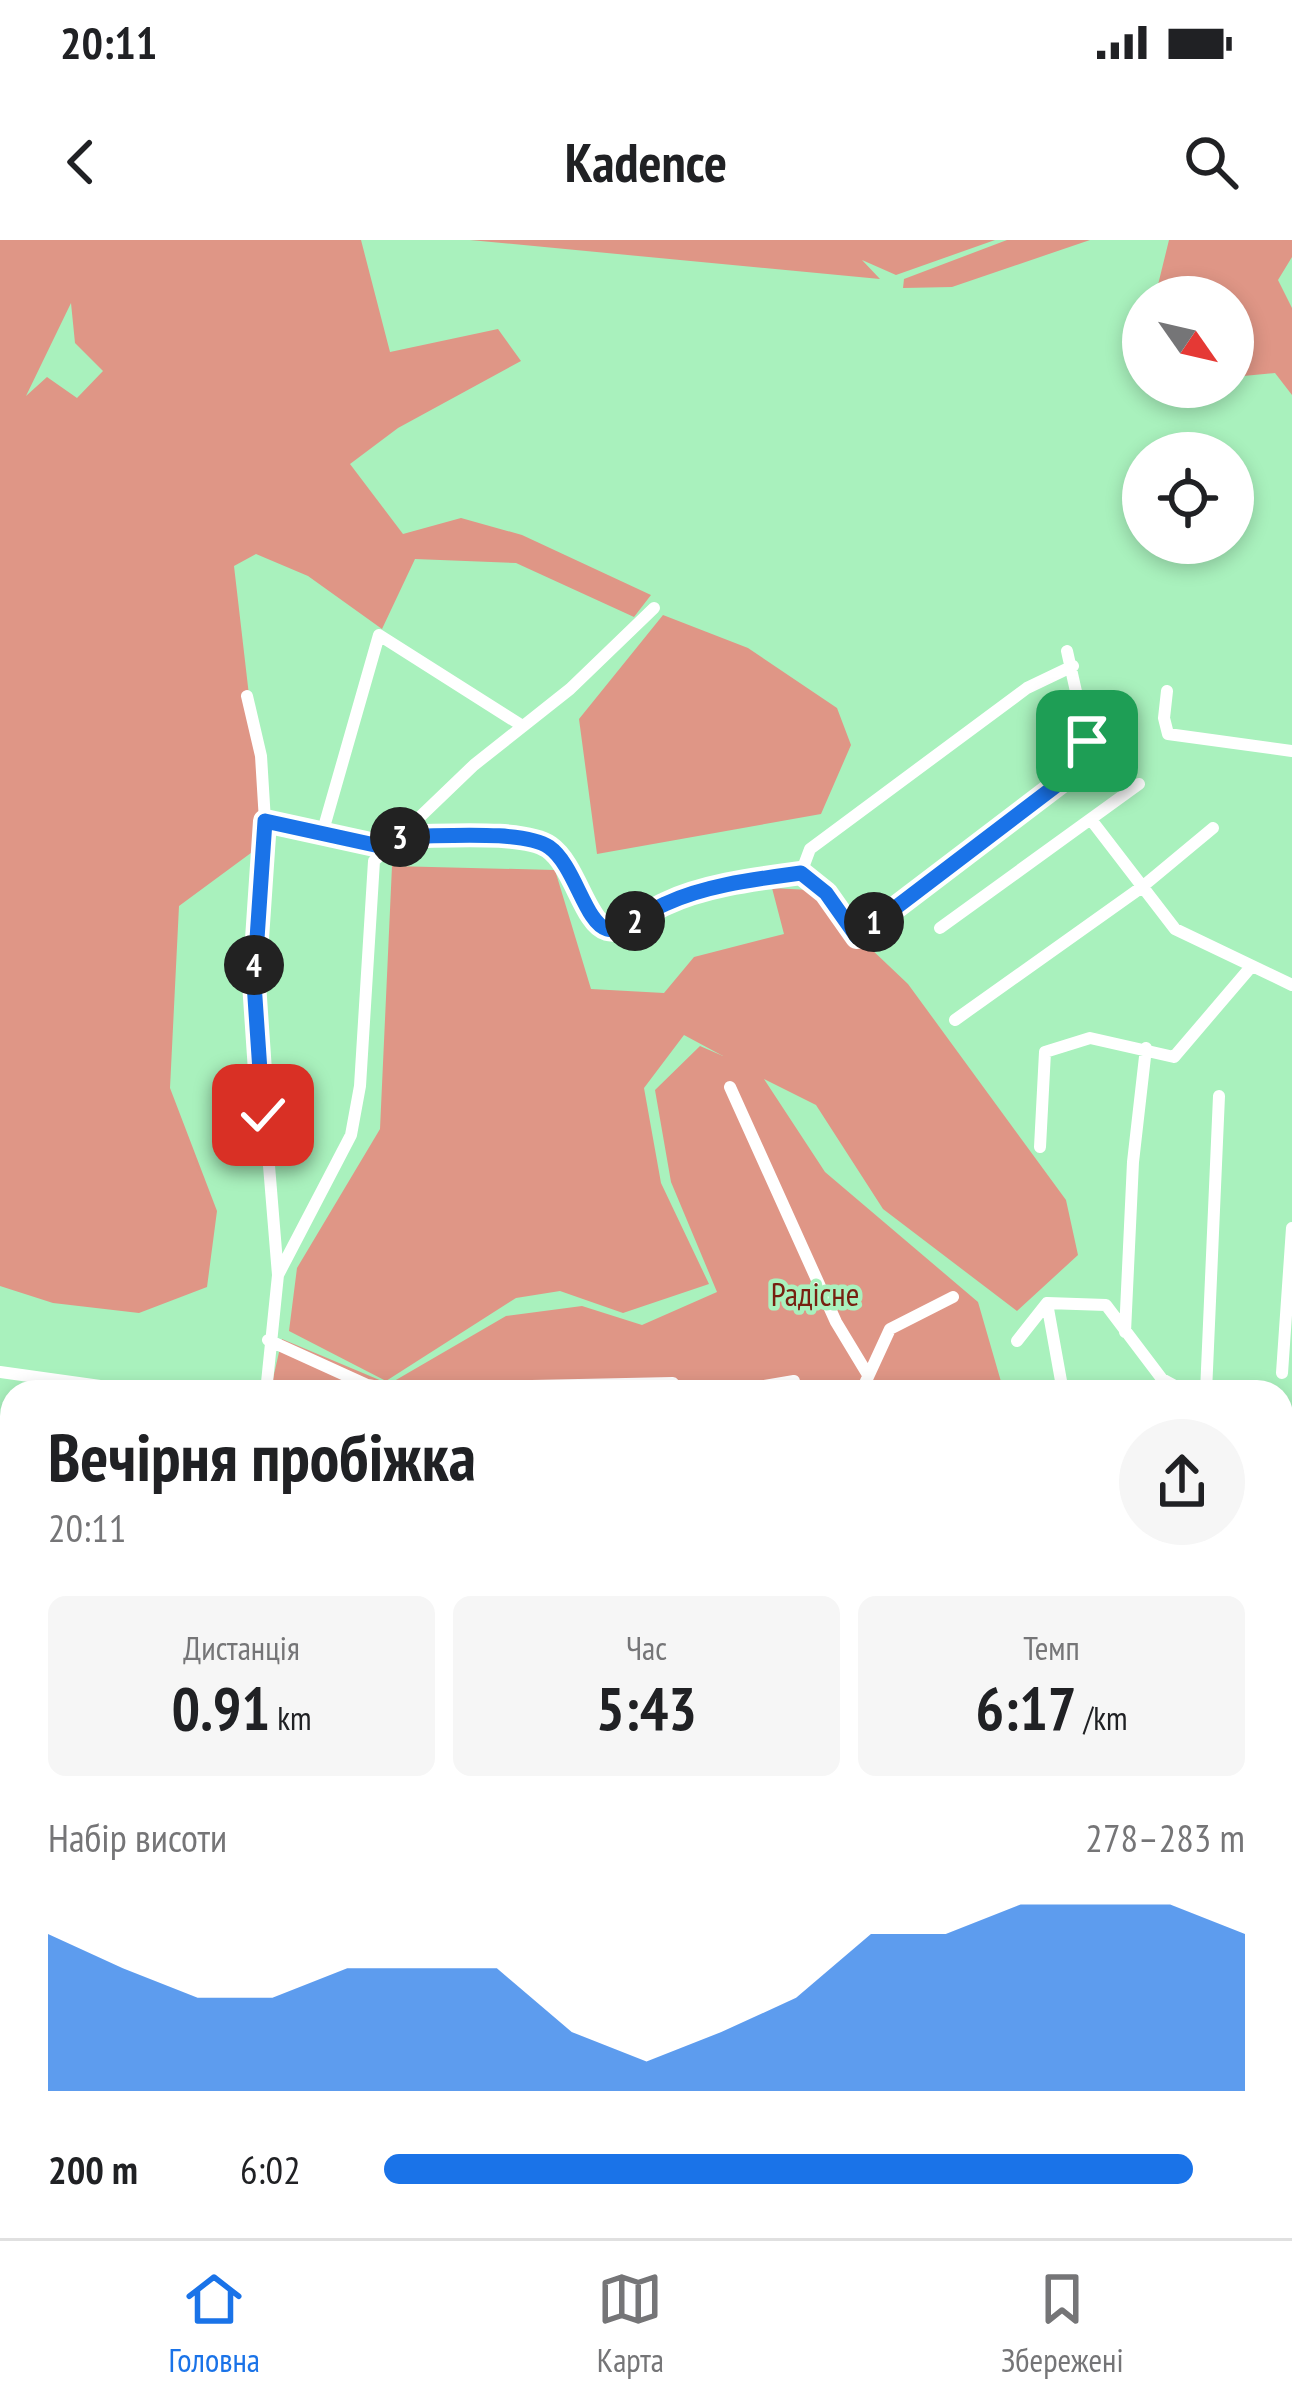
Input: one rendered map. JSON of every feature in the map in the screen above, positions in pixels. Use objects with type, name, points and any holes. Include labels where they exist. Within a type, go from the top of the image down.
[{"type":"street","points":[[278,1275],[351,1135],[360,1086],[370,878],[384,847],[402,836],[521,725],[570,689],[654,608]]},
{"type":"street","points":[[322,834],[379,635],[521,725]]},
{"type":"street","points":[[402,836],[525,839],[547,845],[571,868],[595,921],[609,930],[627,927],[684,895],[801,873],[826,893],[857,937],[1085,757],[1067,651]]},
{"type":"street","points":[[801,873],[810,849],[1027,688],[1073,666]]},
{"type":"street","points":[[1167,691],[1164,718],[1168,734],[1292,751]]},
{"type":"street","points":[[247,696],[260,756],[265,821],[254,983],[278,1275],[266,1380]]},
{"type":"street","points":[[940,928],[1138,784]]},
{"type":"street","points":[[265,821],[384,847]]},
{"type":"street","points":[[1092,821],[1175,929],[1292,985]]},
{"type":"street","points":[[955,1020],[1142,887],[1213,828]]},
{"type":"street","points":[[1040,1147],[1045,1052],[1090,1038],[1174,1057],[1250,968]]},
{"type":"street","points":[[1125,1331],[1133,1162],[1146,1048]]},
{"type":"street","points":[[730,1087],[836,1322],[868,1375]]},
{"type":"street","points":[[1207,1380],[1219,1096]]},
{"type":"street","points":[[1282,1373],[1292,1228]]},
{"type":"street","points":[[866,1380],[890,1329],[953,1297]]},
{"type":"street","points":[[1047,1303],[1106,1305],[1164,1380]]},
{"type":"street","points":[[1017,1341],[1047,1303]]},
{"type":"street","points":[[1047,1303],[1061,1380]]},
{"type":"street","points":[[268,1340],[356,1380]]},
{"type":"street","points":[[0,1372],[57,1380]]},
{"type":"green space","points":[[0,240],[361,240],[390,352],[498,329],[521,361],[398,428],[350,464],[403,534],[461,518],[522,535],[651,595],[634,617],[516,563],[415,559],[382,629],[308,576],[256,554],[234,566],[266,842],[179,906],[170,1088],[217,1211],[207,1287],[139,1313],[53,1303],[0,1286]],"holes":[[[71,303],[75,343],[103,371],[77,398],[47,377],[26,396]]]},
{"type":"green space","points":[[470,240],[995,240],[896,275],[862,260],[880,279]]},
{"type":"green space","points":[[1007,240],[1090,240],[952,287],[903,288],[904,279]]},
{"type":"green space","points":[[1169,240],[1292,240],[1292,257],[1278,280],[1292,308],[1292,395],[1275,373],[1254,375],[1254,276],[1160,276]]},
{"type":"green space","points":[[663,615],[748,648],[837,708],[851,745],[821,814],[597,854],[579,719]]},
{"type":"green space","name":"Радісне","points":[[392,866],[555,870],[591,989],[664,993],[694,957],[784,934],[772,888],[809,890],[908,984],[1066,1200],[1078,1255],[1017,1311],[883,1209],[816,1105],[764,1079],[825,1172],[978,1302],[1001,1380],[396,1380],[506,1316],[582,1306],[642,1325],[717,1292],[671,1182],[655,1090],[700,1046],[723,1056],[684,1035],[644,1088],[661,1183],[709,1284],[623,1313],[560,1291],[516,1298],[384,1380],[289,1331],[297,1268],[380,1129]]},
{"type":"green space","points":[[282,1339],[379,1380],[273,1380]]},
{"type":"route","points":[[263,1115],[254,983],[255,910],[265,821],[384,847],[402,836],[525,839],[547,845],[571,868],[595,921],[609,930],[627,927],[684,895],[801,873],[826,893],[857,937],[1062,781],[1085,757],[1087,741]]}]
